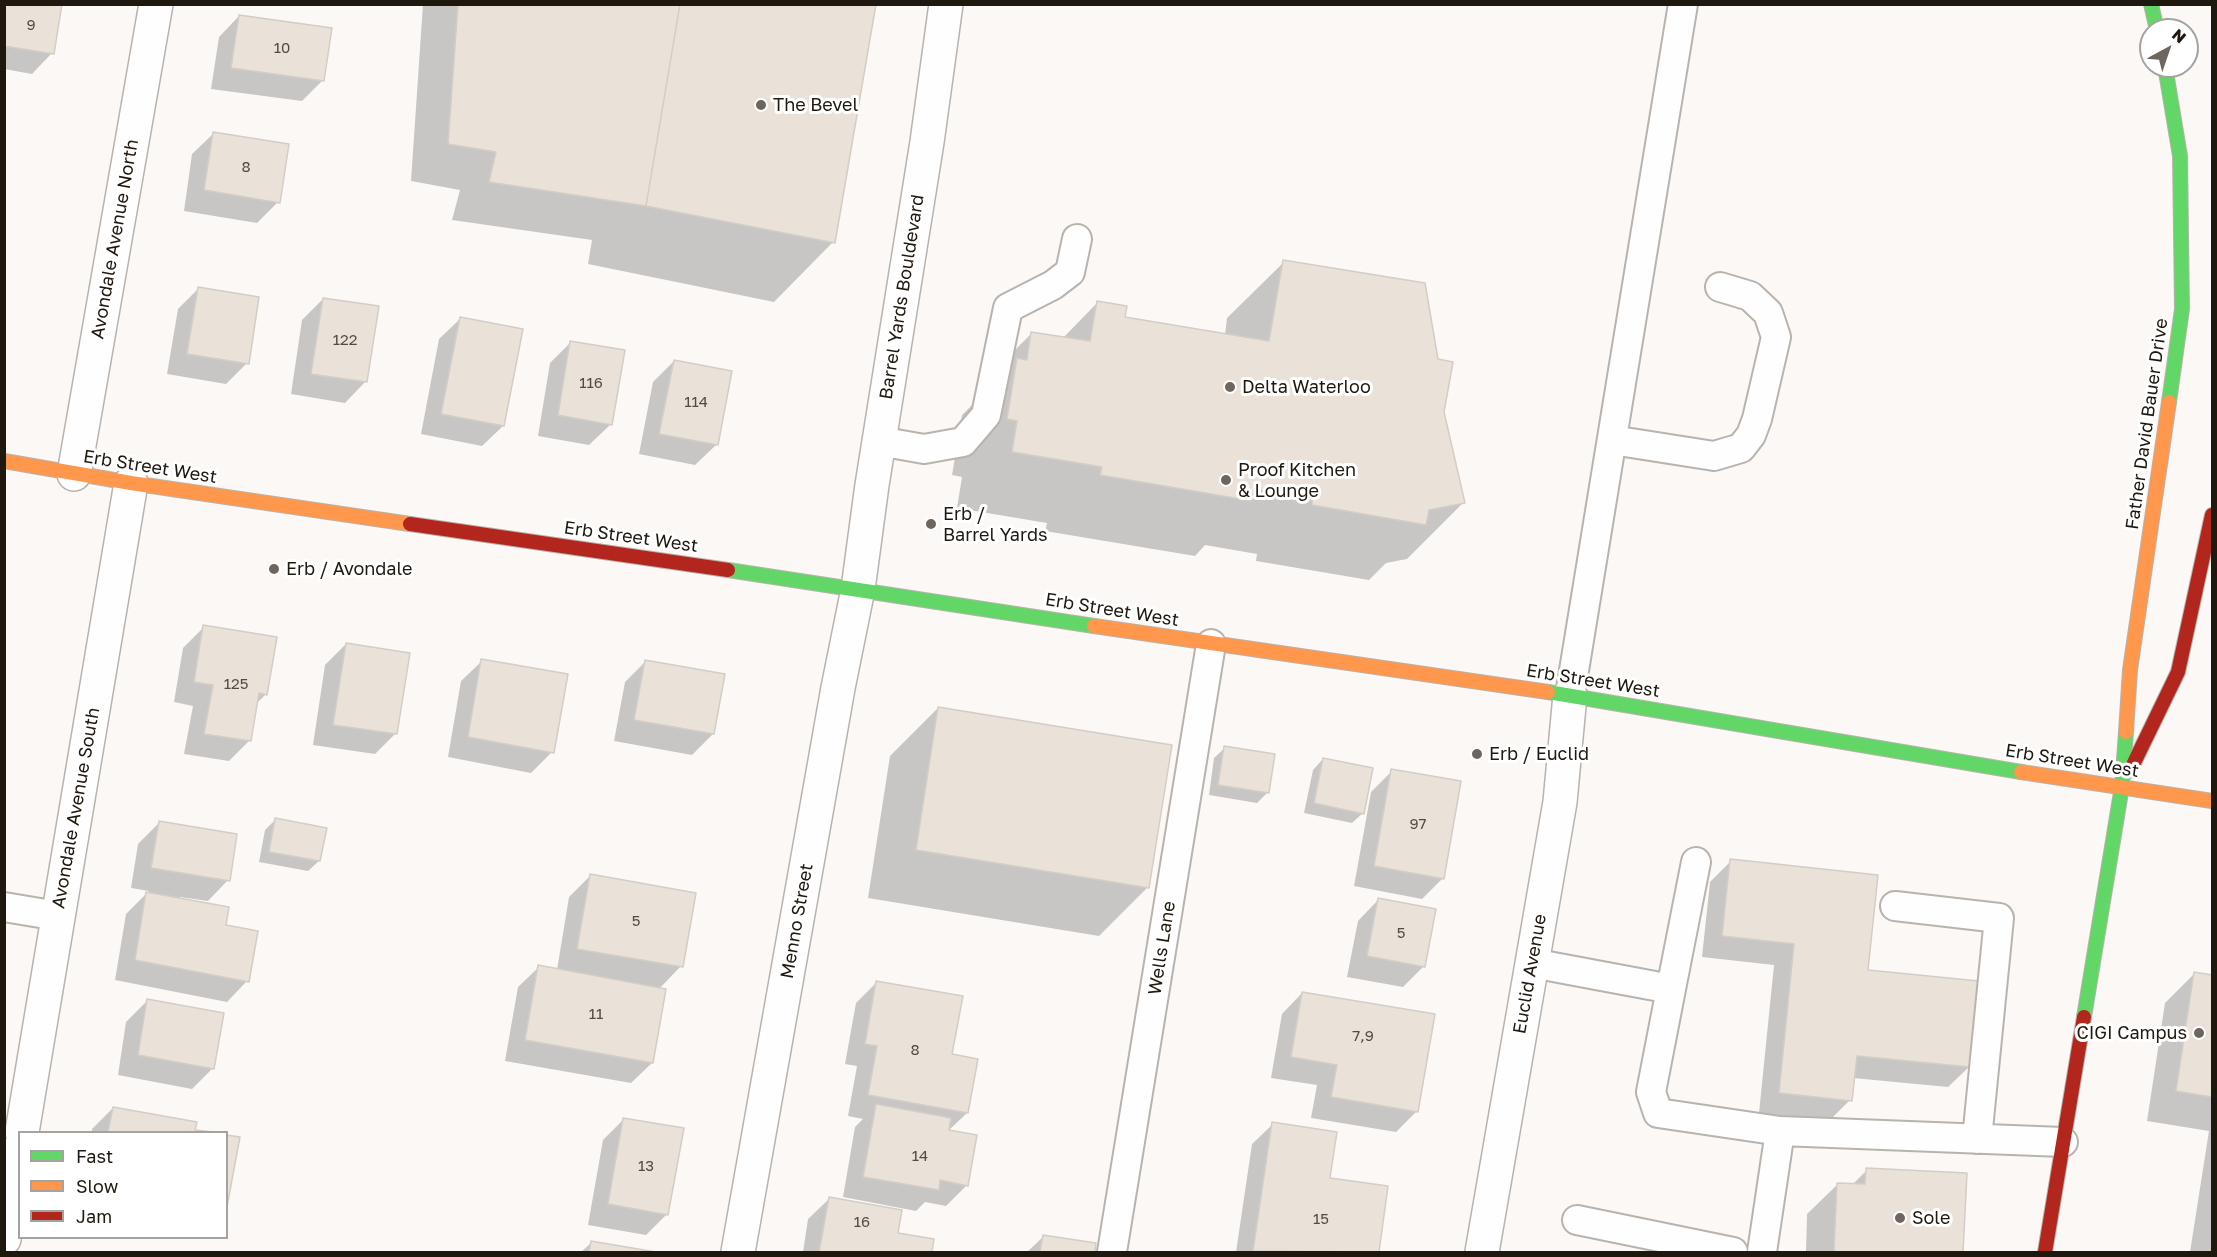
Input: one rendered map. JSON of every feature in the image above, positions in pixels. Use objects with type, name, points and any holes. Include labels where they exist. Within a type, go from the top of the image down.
[{"type":"main road","name":"Father David Bauer Drive","points":[[2045,1252],[2122,786],[2130,670],[2182,309],[2180,156],[2167,78]]},
{"type":"main road","name":"Erb Street West","points":[[4,462],[131,483],[858,589],[1211,644],[1570,695],[2044,776],[2212,801]]},
{"type":"main road","name":"Father David Bauer Drive","points":[[2122,786],[2178,672],[2212,515]]},
{"type":"street","name":"Avondale Avenue North","points":[[74,474],[156,4]]},
{"type":"street","name":"Barrel Yards Bouldevard","points":[[858,589],[946,4]]},
{"type":"street","name":"Avondale Avenue South","points":[[22,1131],[131,483]]},
{"type":"street","name":"Menno Street","points":[[738,1252],[858,589]]},
{"type":"street","name":"Euclid Avenue","points":[[1482,1252],[1560,802],[1570,695]]},
{"type":"street","points":[[4,1239],[18,1159]]},
{"type":"lane","points":[[1570,695],[1683,4]]},
{"type":"lane","points":[[879,441],[924,449],[963,442],[986,415],[1008,308],[1053,285],[1071,272],[1077,239]]},
{"type":"lane","points":[[1612,440],[1714,456],[1741,448],[1751,435],[1757,419],[1776,337],[1768,313],[1750,296],[1720,287]]},
{"type":"lane","name":"Wells Lane","points":[[1112,1252],[1211,644]]},
{"type":"lane","points":[[1696,862],[1651,1092],[1658,1113],[1780,1131],[2063,1142]]},
{"type":"lane","points":[[1895,906],[1999,918],[1977,1139]]},
{"type":"lane","points":[[4,907],[58,916]]},
{"type":"lane","points":[[1532,963],[1671,989]]},
{"type":"lane","points":[[1762,1252],[1780,1131]]},
{"type":"lane","points":[[1577,1220],[1733,1252]]},
{"type":"building","points":[[4,4],[62,4],[54,54],[4,46]]},
{"type":"building","points":[[458,4],[680,4],[646,206],[489,182],[496,152],[448,144]]},
{"type":"building","name":"The Bevel","points":[[680,4],[876,4],[835,243],[646,206]]},
{"type":"building","points":[[239,15],[332,28],[324,81],[231,68]]},
{"type":"building","points":[[213,132],[289,144],[280,203],[204,190]]},
{"type":"building","name":"Delta Waterloo","points":[[1283,260],[1425,283],[1438,359],[1453,362],[1444,412],[1465,503],[1429,510],[1426,525],[1312,505],[1312,498],[1254,489],[1252,501],[1100,475],[1102,467],[1012,452],[1017,421],[1007,419],[1017,358],[1027,360],[1031,332],[1090,341],[1097,301],[1127,306],[1125,317],[1269,341]]},
{"type":"building","points":[[198,287],[259,297],[249,364],[187,354]]},
{"type":"building","points":[[323,298],[379,306],[367,382],[311,374]]},
{"type":"building","points":[[460,317],[523,329],[504,426],[441,414]]},
{"type":"building","points":[[570,341],[625,350],[612,425],[558,415]]},
{"type":"building","points":[[674,360],[732,371],[718,445],[659,434]]},
{"type":"building","points":[[203,625],[277,637],[267,695],[259,693],[251,741],[204,734],[213,685],[194,682]]},
{"type":"building","points":[[346,643],[410,653],[397,734],[333,725]]},
{"type":"building","points":[[481,659],[568,674],[554,753],[468,737]]},
{"type":"building","points":[[645,660],[725,674],[714,734],[634,720]]},
{"type":"building","points":[[938,707],[1172,745],[1149,888],[916,850]]},
{"type":"building","points":[[1224,746],[1275,754],[1269,793],[1218,785]]},
{"type":"building","points":[[1323,758],[1373,768],[1364,814],[1314,803]]},
{"type":"building","points":[[1391,769],[1461,781],[1444,879],[1374,866]]},
{"type":"building","points":[[275,818],[327,828],[320,861],[269,852]]},
{"type":"building","points":[[159,821],[237,834],[230,881],[151,868]]},
{"type":"building","points":[[1730,859],[1878,875],[1868,970],[1979,981],[1970,1067],[1857,1056],[1852,1101],[1779,1093],[1794,944],[1722,936]]},
{"type":"building","points":[[590,874],[696,893],[683,967],[577,949]]},
{"type":"building","points":[[146,892],[229,907],[226,925],[258,931],[249,982],[135,960]]},
{"type":"building","points":[[1378,898],[1436,909],[1425,967],[1367,956]]},
{"type":"building","points":[[538,965],[666,989],[653,1063],[525,1040]]},
{"type":"building","name":"CIGI Campus","points":[[2194,972],[2212,975],[2212,1097],[2176,1091]]},
{"type":"building","points":[[876,981],[963,996],[952,1054],[978,1059],[968,1113],[868,1095],[877,1046],[865,1044]]},
{"type":"building","points":[[1302,992],[1435,1014],[1418,1112],[1331,1097],[1337,1065],[1291,1057]]},
{"type":"building","points":[[147,999],[224,1013],[214,1069],[138,1055]]},
{"type":"building","points":[[876,1104],[951,1118],[949,1130],[977,1135],[968,1186],[940,1180],[939,1190],[863,1177]]},
{"type":"building","points":[[113,1107],[197,1122],[195,1130],[204,1131],[108,1131]]},
{"type":"building","points":[[623,1118],[684,1128],[668,1215],[608,1204]]},
{"type":"building","points":[[1272,1122],[1337,1132],[1330,1178],[1388,1186],[1379,1252],[1253,1251]]},
{"type":"building","points":[[228,1135],[240,1137],[228,1201]]},
{"type":"building","name":"Sole","points":[[1866,1168],[1967,1173],[1963,1252],[1834,1252],[1837,1183],[1865,1184]]},
{"type":"building","points":[[829,1197],[902,1210],[898,1233],[934,1239],[932,1252],[819,1252]]},
{"type":"building","points":[[1043,1235],[1096,1243],[1095,1252],[1040,1252]]},
{"type":"building","points":[[591,1241],[656,1252],[589,1252]]},
{"type":"traffic: fast","points":[[2151,4],[2154,18]]},
{"type":"traffic: fast","points":[[2167,78],[2180,156],[2182,309],[2169,402]]},
{"type":"traffic: fast","points":[[728,570],[1094,626]]},
{"type":"traffic: fast","points":[[1548,692],[2021,772]]},
{"type":"traffic: fast","points":[[2084,1017],[2122,786],[2126,732]]},
{"type":"traffic: slow","points":[[2126,732],[2130,670],[2169,402]]},
{"type":"traffic: slow","points":[[4,461],[131,483],[410,524]]},
{"type":"traffic: slow","points":[[1094,626],[1548,692]]},
{"type":"traffic: slow","points":[[2021,772],[2212,801]]},
{"type":"traffic: jam","points":[[2130,771],[2178,672],[2212,515]]},
{"type":"traffic: jam","points":[[410,524],[728,570]]},
{"type":"traffic: jam","points":[[2045,1252],[2084,1017]]},
{"type":"place","name":"The Bevel","points":[[761,105]]},
{"type":"place","name":"Delta Waterloo","points":[[1230,387]]},
{"type":"place","name":"Proof Kitchen & Lounge","points":[[1226,480]]},
{"type":"place","name":"Erb / Barrel Yards","points":[[931,524]]},
{"type":"place","name":"Erb / Avondale","points":[[274,569]]},
{"type":"place","name":"Erb / Euclid","points":[[1477,754]]},
{"type":"place","name":"CIGI Campus","points":[[2199,1033]]},
{"type":"place","name":"Sole","points":[[1900,1218]]}]
